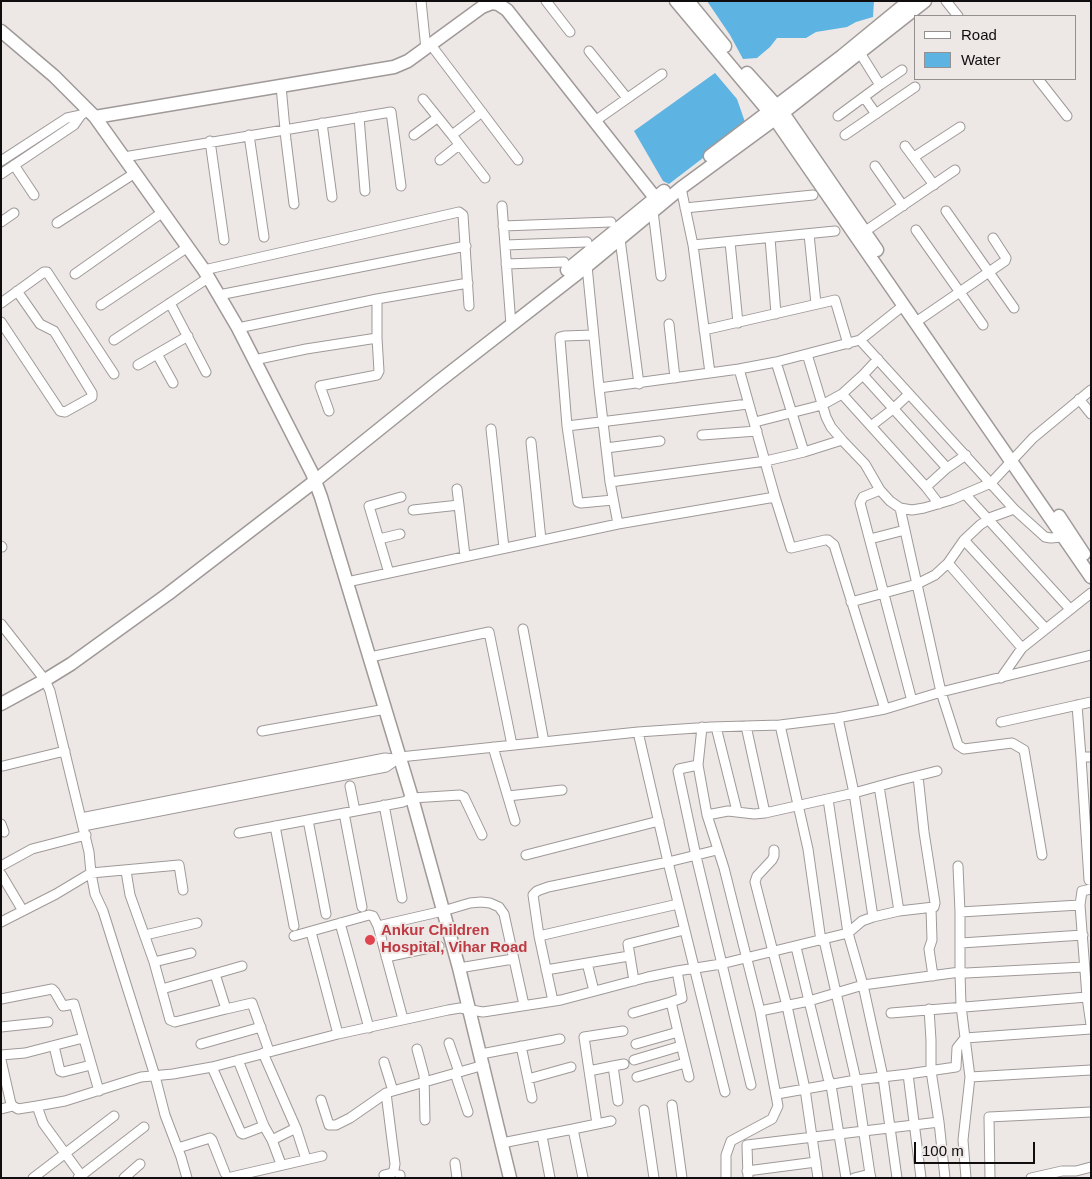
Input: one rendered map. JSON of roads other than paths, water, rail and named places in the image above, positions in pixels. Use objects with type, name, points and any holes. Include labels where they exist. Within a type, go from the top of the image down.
[{"type":"street","points":[[420,1],[428,47],[482,112],[518,160]]},
{"type":"street","points":[[546,1],[570,32]]},
{"type":"street","points":[[676,1],[776,112],[904,305],[920,320]]},
{"type":"street","points":[[688,1],[776,112],[864,232],[920,320],[1091,565]]},
{"type":"street","points":[[510,320],[587,266],[620,240],[656,204],[681,188],[776,112],[909,1]]},
{"type":"street","points":[[1,704],[112,635],[168,594],[510,320],[579,261],[776,112],[860,53],[926,1]]},
{"type":"street","points":[[946,1],[957,15]]},
{"type":"street","points":[[1,161],[67,118],[394,67],[428,47],[478,5],[498,2],[507,10],[595,121],[656,204],[661,276]]},
{"type":"street","points":[[1,31],[54,76],[88,114],[124,157],[188,247],[238,328],[314,477],[386,709],[398,758],[412,798],[444,911],[510,1178]]},
{"type":"street","points":[[589,51],[627,98]]},
{"type":"street","points":[[860,53],[880,85]]},
{"type":"street","points":[[838,116],[902,70]]},
{"type":"street","points":[[595,121],[662,74]]},
{"type":"street","points":[[1039,80],[1067,116]]},
{"type":"street","points":[[281,86],[294,204]]},
{"type":"street","points":[[845,136],[915,87]]},
{"type":"street","points":[[864,97],[876,114]]},
{"type":"street","points":[[423,99],[486,178]]},
{"type":"street","points":[[124,157],[391,112],[402,186]]},
{"type":"street","points":[[452,136],[482,112]]},
{"type":"street","points":[[1,174],[74,126],[88,114]]},
{"type":"street","points":[[358,117],[365,191]]},
{"type":"street","points":[[414,135],[437,118]]},
{"type":"street","points":[[322,123],[332,198]]},
{"type":"street","points":[[914,157],[960,127]]},
{"type":"street","points":[[249,135],[264,237]]},
{"type":"street","points":[[210,141],[224,240]]},
{"type":"street","points":[[440,160],[459,145]]},
{"type":"street","points":[[905,146],[934,185]]},
{"type":"street","points":[[14,165],[34,195]]},
{"type":"street","points":[[875,166],[903,206]]},
{"type":"street","points":[[864,232],[956,170]]},
{"type":"street","points":[[57,223],[135,173]]},
{"type":"street","points":[[681,188],[693,245],[710,373]]},
{"type":"street","points":[[685,208],[813,195]]},
{"type":"street","points":[[502,206],[510,320]]},
{"type":"street","points":[[946,211],[1014,308]]},
{"type":"street","points":[[75,274],[163,212]]},
{"type":"street","points":[[114,340],[170,303],[206,274],[459,212],[463,215],[469,306]]},
{"type":"street","points":[[1,222],[14,213]]},
{"type":"street","points":[[503,226],[611,222]]},
{"type":"street","points":[[916,230],[983,326]]},
{"type":"street","points":[[693,245],[835,231]]},
{"type":"street","points":[[809,234],[816,304]]},
{"type":"street","points":[[770,238],[776,314]]},
{"type":"street","points":[[920,320],[989,273],[1006,259],[994,238]]},
{"type":"street","points":[[620,240],[639,384]]},
{"type":"street","points":[[505,245],[587,242]]},
{"type":"street","points":[[730,242],[738,323]]},
{"type":"street","points":[[219,295],[466,246]]},
{"type":"street","points":[[101,305],[188,247]]},
{"type":"street","points":[[506,264],[564,262]]},
{"type":"street","points":[[587,266],[610,482],[618,524]]},
{"type":"street","points":[[1,303],[44,272],[49,273],[114,374]]},
{"type":"street","points":[[238,328],[377,299],[468,283]]},
{"type":"street","points":[[1,322],[60,411],[65,412],[92,397],[92,393],[54,331],[40,324],[18,291]]},
{"type":"street","points":[[330,411],[320,386],[377,375],[379,372],[377,299]]},
{"type":"street","points":[[704,330],[834,300],[836,301],[848,344]]},
{"type":"street","points":[[170,303],[206,372]]},
{"type":"street","points":[[599,388],[739,369],[848,344],[860,340],[904,305]]},
{"type":"street","points":[[669,324],[675,378]]},
{"type":"street","points":[[593,334],[560,337],[568,426],[578,502],[614,500]]},
{"type":"street","points":[[138,365],[188,336]]},
{"type":"street","points":[[254,360],[306,349],[378,338]]},
{"type":"street","points":[[860,340],[1014,509],[1045,536],[1051,538],[1062,537]]},
{"type":"street","points":[[157,354],[173,383]]},
{"type":"street","points":[[807,354],[822,405],[831,427],[864,464],[880,490],[890,501],[900,508],[912,510],[939,504],[991,483],[1033,438],[1091,390]]},
{"type":"street","points":[[702,436],[756,427],[822,405],[842,394],[878,360]]},
{"type":"street","points":[[776,362],[804,452]]},
{"type":"street","points":[[739,369],[791,548],[825,540],[834,545],[885,708]]},
{"type":"street","points":[[863,376],[947,468]]},
{"type":"street","points":[[842,394],[939,504]]},
{"type":"street","points":[[871,426],[909,394]]},
{"type":"street","points":[[1080,400],[1091,414]]},
{"type":"street","points":[[568,426],[748,404]]},
{"type":"street","points":[[491,429],[504,548]]},
{"type":"street","points":[[610,482],[766,461],[842,440]]},
{"type":"street","points":[[606,448],[660,441]]},
{"type":"street","points":[[531,442],[541,540]]},
{"type":"street","points":[[926,488],[947,468],[966,455]]},
{"type":"street","points":[[1015,458],[1062,537],[1091,577]]},
{"type":"street","points":[[457,489],[465,556]]},
{"type":"street","points":[[880,490],[863,497],[860,503],[912,701]]},
{"type":"street","points":[[965,494],[1070,609]]},
{"type":"street","points":[[347,582],[618,524],[775,497]]},
{"type":"street","points":[[389,572],[369,506],[402,498]]},
{"type":"street","points":[[413,510],[459,505]]},
{"type":"street","points":[[900,508],[941,692],[958,745],[961,748],[1012,743],[1024,750],[1042,855]]},
{"type":"street","points":[[851,602],[917,584],[935,575],[948,563],[964,540],[980,525],[987,520],[1014,509]]},
{"type":"street","points":[[870,539],[905,530]]},
{"type":"street","points":[[379,539],[400,534]]},
{"type":"street","points":[[964,540],[1046,629]]},
{"type":"street","points":[[948,563],[1022,648]]},
{"type":"street","points":[[1001,678],[1022,648],[1091,594]]},
{"type":"street","points":[[1,624],[43,677],[50,691],[86,836],[95,894],[103,911],[155,1076],[165,1115],[187,1178]]},
{"type":"street","points":[[523,629],[544,742]]},
{"type":"street","points":[[370,657],[489,632],[512,745]]},
{"type":"street","points":[[82,822],[384,758],[638,732],[702,727],[780,725],[838,718],[885,708],[941,692],[1091,655]]},
{"type":"street","points":[[1,696],[43,677]]},
{"type":"street","points":[[1001,722],[1091,702]]},
{"type":"street","points":[[1077,705],[1090,885],[1082,891],[1087,946],[1084,967],[1091,1025]]},
{"type":"street","points":[[262,732],[386,709]]},
{"type":"street","points":[[838,718],[854,794],[874,917]]},
{"type":"street","points":[[780,725],[808,849],[823,941],[856,1080],[870,1176],[854,1178]]},
{"type":"street","points":[[746,726],[765,813]]},
{"type":"street","points":[[702,727],[698,765],[706,815],[724,868],[747,958],[760,1011],[778,1106],[772,1119],[731,1141],[726,1154],[726,1178]]},
{"type":"street","points":[[716,727],[737,811]]},
{"type":"street","points":[[638,732],[684,930],[725,1092]]},
{"type":"street","points":[[494,747],[515,821]]},
{"type":"street","points":[[3,766],[65,751]]},
{"type":"street","points":[[1081,758],[1091,757]]},
{"type":"street","points":[[698,765],[678,771],[696,856],[751,1085]]},
{"type":"street","points":[[706,815],[737,811],[754,814],[765,813],[854,794],[937,772]]},
{"type":"street","points":[[1,1060],[3,1079],[11,1104],[18,1109],[37,1106],[66,1101],[141,1077],[212,1067],[338,1034],[448,1010],[469,1009],[483,1012],[553,1001],[677,971],[722,964],[823,941],[848,933],[862,921],[874,917],[899,911],[931,908],[934,907],[935,903],[918,776]]},
{"type":"street","points":[[350,786],[355,811]]},
{"type":"street","points":[[879,786],[899,911]]},
{"type":"street","points":[[508,796],[562,790]]},
{"type":"street","points":[[239,832],[384,806],[404,802],[412,798],[462,796],[482,835]]},
{"type":"street","points":[[828,799],[848,933],[863,985],[883,1077],[897,1178]]},
{"type":"street","points":[[384,806],[402,898]]},
{"type":"street","points":[[344,813],[362,907]]},
{"type":"street","points":[[308,820],[326,914]]},
{"type":"street","points":[[526,854],[659,821]]},
{"type":"street","points":[[275,826],[294,926]]},
{"type":"street","points":[[1,866],[32,849],[86,836]]},
{"type":"street","points":[[553,1001],[539,936],[533,896],[537,891],[717,850]]},
{"type":"street","points":[[774,850],[772,860],[755,882],[787,1006],[805,1089],[818,1178]]},
{"type":"street","points":[[1,922],[91,873],[179,865],[183,890]]},
{"type":"street","points":[[958,866],[961,1006],[970,1077],[963,1140],[966,1178]]},
{"type":"street","points":[[126,871],[130,894],[154,962],[170,1020],[172,1022],[252,1003],[261,1027],[266,1052],[306,1159]]},
{"type":"street","points":[[1,874],[23,911]]},
{"type":"street","points":[[378,926],[470,903],[490,903],[499,907],[504,914],[524,1005]]},
{"type":"street","points":[[539,936],[678,904]]},
{"type":"street","points":[[931,908],[932,940],[930,949],[933,976]]},
{"type":"street","points":[[960,912],[1084,910]]},
{"type":"street","points":[[294,936],[371,915],[378,926],[403,1020]]},
{"type":"street","points":[[145,935],[197,923]]},
{"type":"street","points":[[340,923],[369,1028]]},
{"type":"street","points":[[634,981],[628,944],[684,930]]},
{"type":"street","points":[[961,943],[1085,930]]},
{"type":"street","points":[[311,932],[338,1034]]},
{"type":"street","points":[[386,958],[439,946]]},
{"type":"street","points":[[796,947],[831,1085],[846,1178]]},
{"type":"street","points":[[154,962],[191,953]]},
{"type":"street","points":[[546,970],[629,956]]},
{"type":"street","points":[[459,968],[513,959]]},
{"type":"street","points":[[587,963],[594,991]]},
{"type":"street","points":[[162,989],[242,966]]},
{"type":"street","points":[[760,1011],[809,1001],[863,985],[960,972],[1084,967]]},
{"type":"street","points":[[633,1013],[682,998],[677,971]]},
{"type":"street","points":[[215,974],[226,1009]]},
{"type":"street","points":[[1,999],[54,990],[63,1006],[74,1004],[99,1091]]},
{"type":"street","points":[[891,1013],[1087,997]]},
{"type":"street","points":[[670,1002],[690,1077]]},
{"type":"street","points":[[929,1009],[931,1072],[945,1178]]},
{"type":"street","points":[[1,1027],[48,1022]]},
{"type":"street","points":[[201,1044],[261,1027]]},
{"type":"street","points":[[965,1038],[1091,1029]]},
{"type":"street","points":[[597,1124],[584,1037],[623,1030]]},
{"type":"street","points":[[636,1044],[678,1032]]},
{"type":"street","points":[[1,1055],[25,1053],[83,1038]]},
{"type":"street","points":[[776,1094],[856,1080],[931,1072],[956,1067],[958,1048],[965,1038]]},
{"type":"street","points":[[321,1100],[330,1125],[336,1125],[390,1092],[457,1073],[482,1059],[521,1046],[560,1039]]},
{"type":"street","points":[[449,1044],[468,1112]]},
{"type":"street","points":[[54,1046],[60,1071],[63,1072],[91,1065]]},
{"type":"street","points":[[521,1046],[532,1098]]},
{"type":"street","points":[[634,1060],[681,1046]]},
{"type":"street","points":[[417,1049],[424,1075],[425,1120]]},
{"type":"street","points":[[238,1060],[281,1164]]},
{"type":"street","points":[[384,1062],[390,1092],[395,1164],[392,1173],[384,1175]]},
{"type":"street","points":[[637,1077],[685,1063]]},
{"type":"street","points":[[589,1071],[624,1064]]},
{"type":"street","points":[[613,1066],[618,1101]]},
{"type":"street","points":[[212,1067],[241,1133],[243,1134],[264,1126]]},
{"type":"street","points":[[528,1079],[571,1067]]},
{"type":"street","points":[[970,1077],[1091,1070]]},
{"type":"street","points":[[908,1074],[921,1178]]},
{"type":"street","points":[[672,1104],[682,1178]]},
{"type":"street","points":[[1,1109],[13,1106]]},
{"type":"street","points":[[37,1106],[42,1123],[81,1177],[144,1127]]},
{"type":"street","points":[[644,1110],[654,1178]]},
{"type":"street","points":[[990,1178],[988,1116],[1091,1112]]},
{"type":"street","points":[[33,1178],[114,1116]]},
{"type":"street","points":[[502,1144],[611,1121]]},
{"type":"street","points":[[816,1162],[747,1174],[747,1146],[939,1122]]},
{"type":"street","points":[[272,1140],[296,1128]]},
{"type":"street","points":[[573,1129],[583,1178]]},
{"type":"street","points":[[542,1136],[550,1178]]},
{"type":"street","points":[[178,1148],[210,1138],[226,1176],[322,1156]]},
{"type":"street","points":[[455,1163],[457,1178]]},
{"type":"street","points":[[124,1178],[140,1164]]},
{"type":"street","points":[[1031,1178],[1091,1167]]},
{"type":"water","points":[[707,1],[874,1],[873,17],[847,27],[816,32],[806,38],[777,38],[757,58],[743,59],[730,35]]},
{"type":"water","points":[[715,73],[737,99],[746,125],[669,184],[663,181],[634,131]]},
{"type":"place","name":"Ankur Children Hospital, Vihar Road","points":[[370,940]]}]
